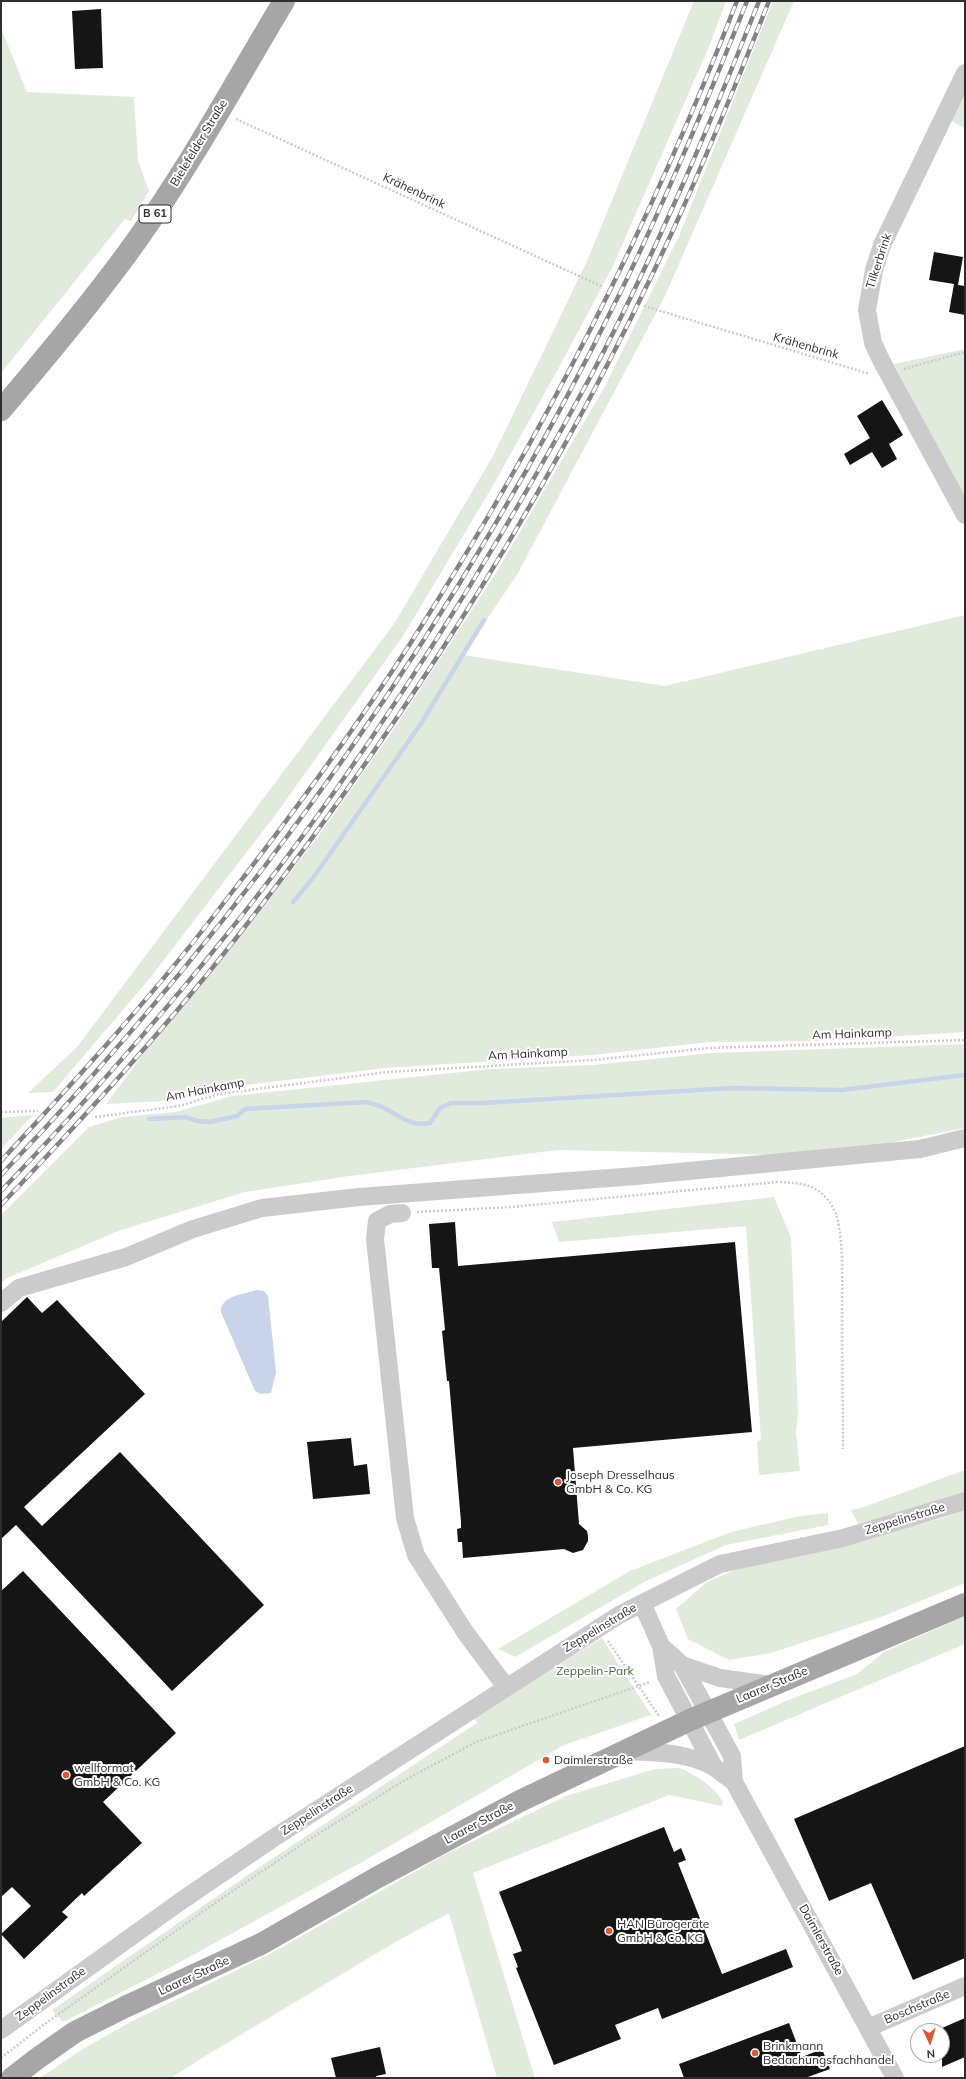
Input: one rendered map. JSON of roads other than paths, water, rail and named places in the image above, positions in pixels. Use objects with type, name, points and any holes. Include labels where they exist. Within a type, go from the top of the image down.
[{"type":"main road","name":"Bielefelder Straße","points":[[1,410],[104,285],[138,240],[172,187],[284,1]]},
{"type":"main road","name":"Laarer Straße","points":[[12,2078],[76,2032],[125,2007],[261,1944],[378,1877],[520,1801],[669,1729],[770,1685],[965,1604]]},
{"type":"street","name":"Tilkerbrink","points":[[965,73],[882,245],[874,270],[867,310],[869,328],[873,343],[965,515]]},
{"type":"street","points":[[1,1303],[19,1288],[126,1257],[193,1229],[262,1208],[359,1197],[636,1176],[920,1149],[965,1138]]},
{"type":"street","points":[[402,1213],[390,1214],[377,1220],[375,1240],[405,1518],[416,1555],[465,1632],[506,1687]]},
{"type":"street","name":"Zeppelinstraße","points":[[1,2030],[181,1901],[506,1687],[598,1628],[642,1603],[720,1564],[843,1538],[965,1500]]},
{"type":"street","name":"Zeppelinstraße","points":[[642,1603],[661,1646],[666,1676],[699,1716]]},
{"type":"street","name":"Zeppelinstraße","points":[[661,1646],[682,1665],[720,1678],[770,1685]]},
{"type":"street","name":"Zeppelinstraße","points":[[682,1665],[699,1716]]},
{"type":"street","name":"Daimlerstraße","points":[[699,1716],[714,1767]]},
{"type":"street","name":"Daimlerstraße","points":[[699,1716],[732,1756],[734,1782],[895,2078]]},
{"type":"street","name":"Daimlerstraße","points":[[624,1751],[665,1752],[700,1759],[714,1767],[734,1782]]},
{"type":"street","name":"Boschstraße","points":[[868,2028],[965,1986]]},
{"type":"water","points":[[257,1290],[264,1291],[268,1296],[276,1372],[271,1393],[261,1394],[255,1391],[221,1312],[224,1302],[234,1296]]},
{"type":"waterway","points":[[293,902],[313,878],[422,722],[484,620]]},
{"type":"waterway","points":[[149,1119],[186,1117],[197,1121],[210,1122],[237,1116],[245,1109],[366,1102],[382,1107],[411,1122],[423,1124],[430,1123],[440,1108],[451,1103],[483,1103],[732,1088],[841,1090],[965,1075]]},
{"type":"railway","points":[[1,1161],[113,1037],[193,942],[318,778],[365,712],[410,644],[504,490],[590,331],[630,250],[667,168],[737,1]]},
{"type":"railway","points":[[1,1175],[93,1075],[181,972],[265,866],[345,757],[421,645],[492,530],[559,412],[621,291],[687,148],[747,1]]},
{"type":"railway","points":[[1,1191],[133,1047],[217,947],[297,844],[335,791],[437,638],[470,586],[533,480],[593,372],[616,327],[681,189],[759,1]]},
{"type":"railway","points":[[1,1205],[126,1070],[186,1000],[244,928],[366,763],[424,677],[532,502],[630,321],[699,172],[769,1]]},
{"type":"place","name":"Joseph Dresselhaus GmbH & Co. KG","points":[[558,1482]]},
{"type":"place","name":"Daimlerstraße","points":[[546,1760]]},
{"type":"place","name":"wellformat GmbH & Co. KG","points":[[66,1775]]},
{"type":"place","name":"HAN Bürogeräte GmbH & Co. KG","points":[[609,1931]]},
{"type":"place","name":"Brinkmann Bedachungsfachhandel","points":[[755,2053]]},
{"type":"park label","name":"Zeppelin-Park","points":[[595,1671]]}]
